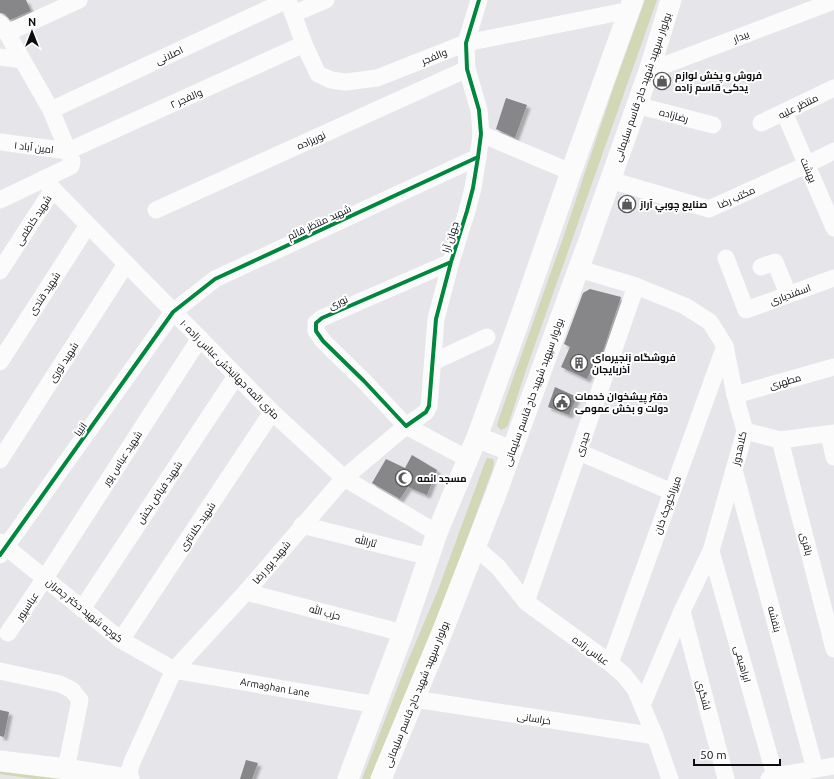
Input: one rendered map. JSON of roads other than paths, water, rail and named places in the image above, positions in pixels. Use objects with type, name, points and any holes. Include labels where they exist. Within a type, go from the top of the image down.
[{"type":"main road","name":"بولوار سپهبد شهید حاج قاسم سلیمانی","points":[[382,779],[443,630],[579,269],[649,71],[671,0]]},
{"type":"main road","points":[[348,779],[403,634],[437,533],[477,437],[516,331],[571,172],[632,5]]},
{"type":"main road","points":[[477,437],[511,451]]},
{"type":"main road","points":[[0,762],[66,769],[128,779]]},
{"type":"street","points":[[0,200],[48,184],[72,166],[72,161],[51,110],[4,28],[79,0]]},
{"type":"street","name":"اصلانی","points":[[51,110],[289,5],[326,0]]},
{"type":"street","name":"جهان آرا","points":[[406,426],[426,412],[429,406],[436,319],[450,262],[471,196],[478,157],[481,134],[479,110],[467,69],[466,43],[479,0]]},
{"type":"street","name":"بیدار","points":[[649,71],[834,1]]},
{"type":"street","name":"والفجر","points":[[289,5],[304,44],[318,74],[331,80],[346,82],[377,78],[466,43],[632,5]]},
{"type":"street","name":"والفجر ۲","points":[[68,151],[304,44]]},
{"type":"street","points":[[0,57],[22,60]]},
{"type":"street","name":"نوریزاده","points":[[156,210],[467,69]]},
{"type":"street","name":"منتظر علیه","points":[[761,123],[834,88]]},
{"type":"street","name":"رضازاده","points":[[636,105],[713,125]]},
{"type":"street","name":"بهشت","points":[[784,112],[833,224]]},
{"type":"street","points":[[481,134],[571,172]]},
{"type":"street","name":"۱ امین آباد","points":[[0,142],[68,151]]},
{"type":"street","name":"مکتب رضا","points":[[610,180],[709,209],[834,151]]},
{"type":"street","name":"شهید منتظر قائم","points":[[173,312],[215,279],[478,157]]},
{"type":"street","name":"۱۰ متری ائمه جهانبخش عباس زاده","points":[[48,184],[272,412],[344,478],[437,533]]},
{"type":"street","name":"شهید کاظمی","points":[[0,271],[48,184]]},
{"type":"street","name":"شهید قندی","points":[[0,362],[88,225]]},
{"type":"street","name":"اسفندیاری","points":[[726,258],[746,310],[834,278]]},
{"type":"street","name":"نوری","points":[[406,426],[364,381],[323,341],[316,331],[316,323],[322,318],[450,262]]},
{"type":"street","points":[[761,267],[775,262],[788,294]]},
{"type":"street","name":"شهید نوری","points":[[0,460],[126,264]]},
{"type":"street","name":"کلاهدوز","points":[[579,269],[636,286],[685,306],[710,322],[725,346],[745,431],[711,551],[682,611],[642,705]]},
{"type":"street","name":"حیدری","points":[[526,602],[636,286]]},
{"type":"street","name":"انبیا","points":[[2,548],[173,312]]},
{"type":"street","points":[[433,362],[488,337]]},
{"type":"street","name":"شهید عباس پور","points":[[46,578],[200,338]]},
{"type":"street","name":"میرزاکوچک خان","points":[[610,663],[725,346]]},
{"type":"street","name":"مطهری","points":[[736,395],[834,367]]},
{"type":"street","name":"شهید فیاض بخش","points":[[82,609],[236,376]]},
{"type":"street","name":"شهید کلانتری","points":[[121,640],[272,412]]},
{"type":"street","points":[[406,426],[468,459]]},
{"type":"street","name":"شهید پور رضا","points":[[128,779],[132,762],[174,670],[246,592],[302,525],[344,478],[406,426]]},
{"type":"street","points":[[745,431],[780,440],[831,434],[834,457]]},
{"type":"street","name":"باقری","points":[[780,440],[834,649]]},
{"type":"street","points":[[579,452],[672,492]]},
{"type":"street","name":"بنفشه","points":[[734,470],[815,769]]},
{"type":"street","name":"ثارالله","points":[[302,525],[430,557]]},
{"type":"street","name":"عباس زاده","points":[[475,547],[498,567],[526,602],[610,663],[624,675],[635,689],[655,736],[670,779]]},
{"type":"street","name":"کوچه شهید دکتر چمران","points":[[2,548],[46,578],[121,640],[174,670]]},
{"type":"street","name":"ابراهیمی","points":[[711,551],[772,778]]},
{"type":"street","name":"عباسپور","points":[[8,634],[46,578]]},
{"type":"street","name":"حزب الله","points":[[246,592],[403,634]]},
{"type":"street","name":"لشگری","points":[[682,611],[726,779]]},
{"type":"street","name":"Armaghan Lane","points":[[174,670],[377,705]]},
{"type":"street","points":[[0,671],[60,684],[72,690],[80,700],[66,769]]},
{"type":"street","name":"خراسانی","points":[[414,699],[655,736]]},
{"type":"street","points":[[772,778],[834,766]]},
{"type":"place","name":"فروش و پخش لوازم یدکی قاسم زاده","points":[[662,81]]},
{"type":"place","name":"صنايع چوبي آراز","points":[[627,204]]},
{"type":"place","name":"فروشگاه زنجیره‌ای آذربایجان","points":[[579,363]]},
{"type":"place","name":"دفتر پیشخوان خدمات دولت و بخش عمومی","points":[[562,402]]},
{"type":"place","name":"مسجد ائمه","points":[[404,478]]}]
